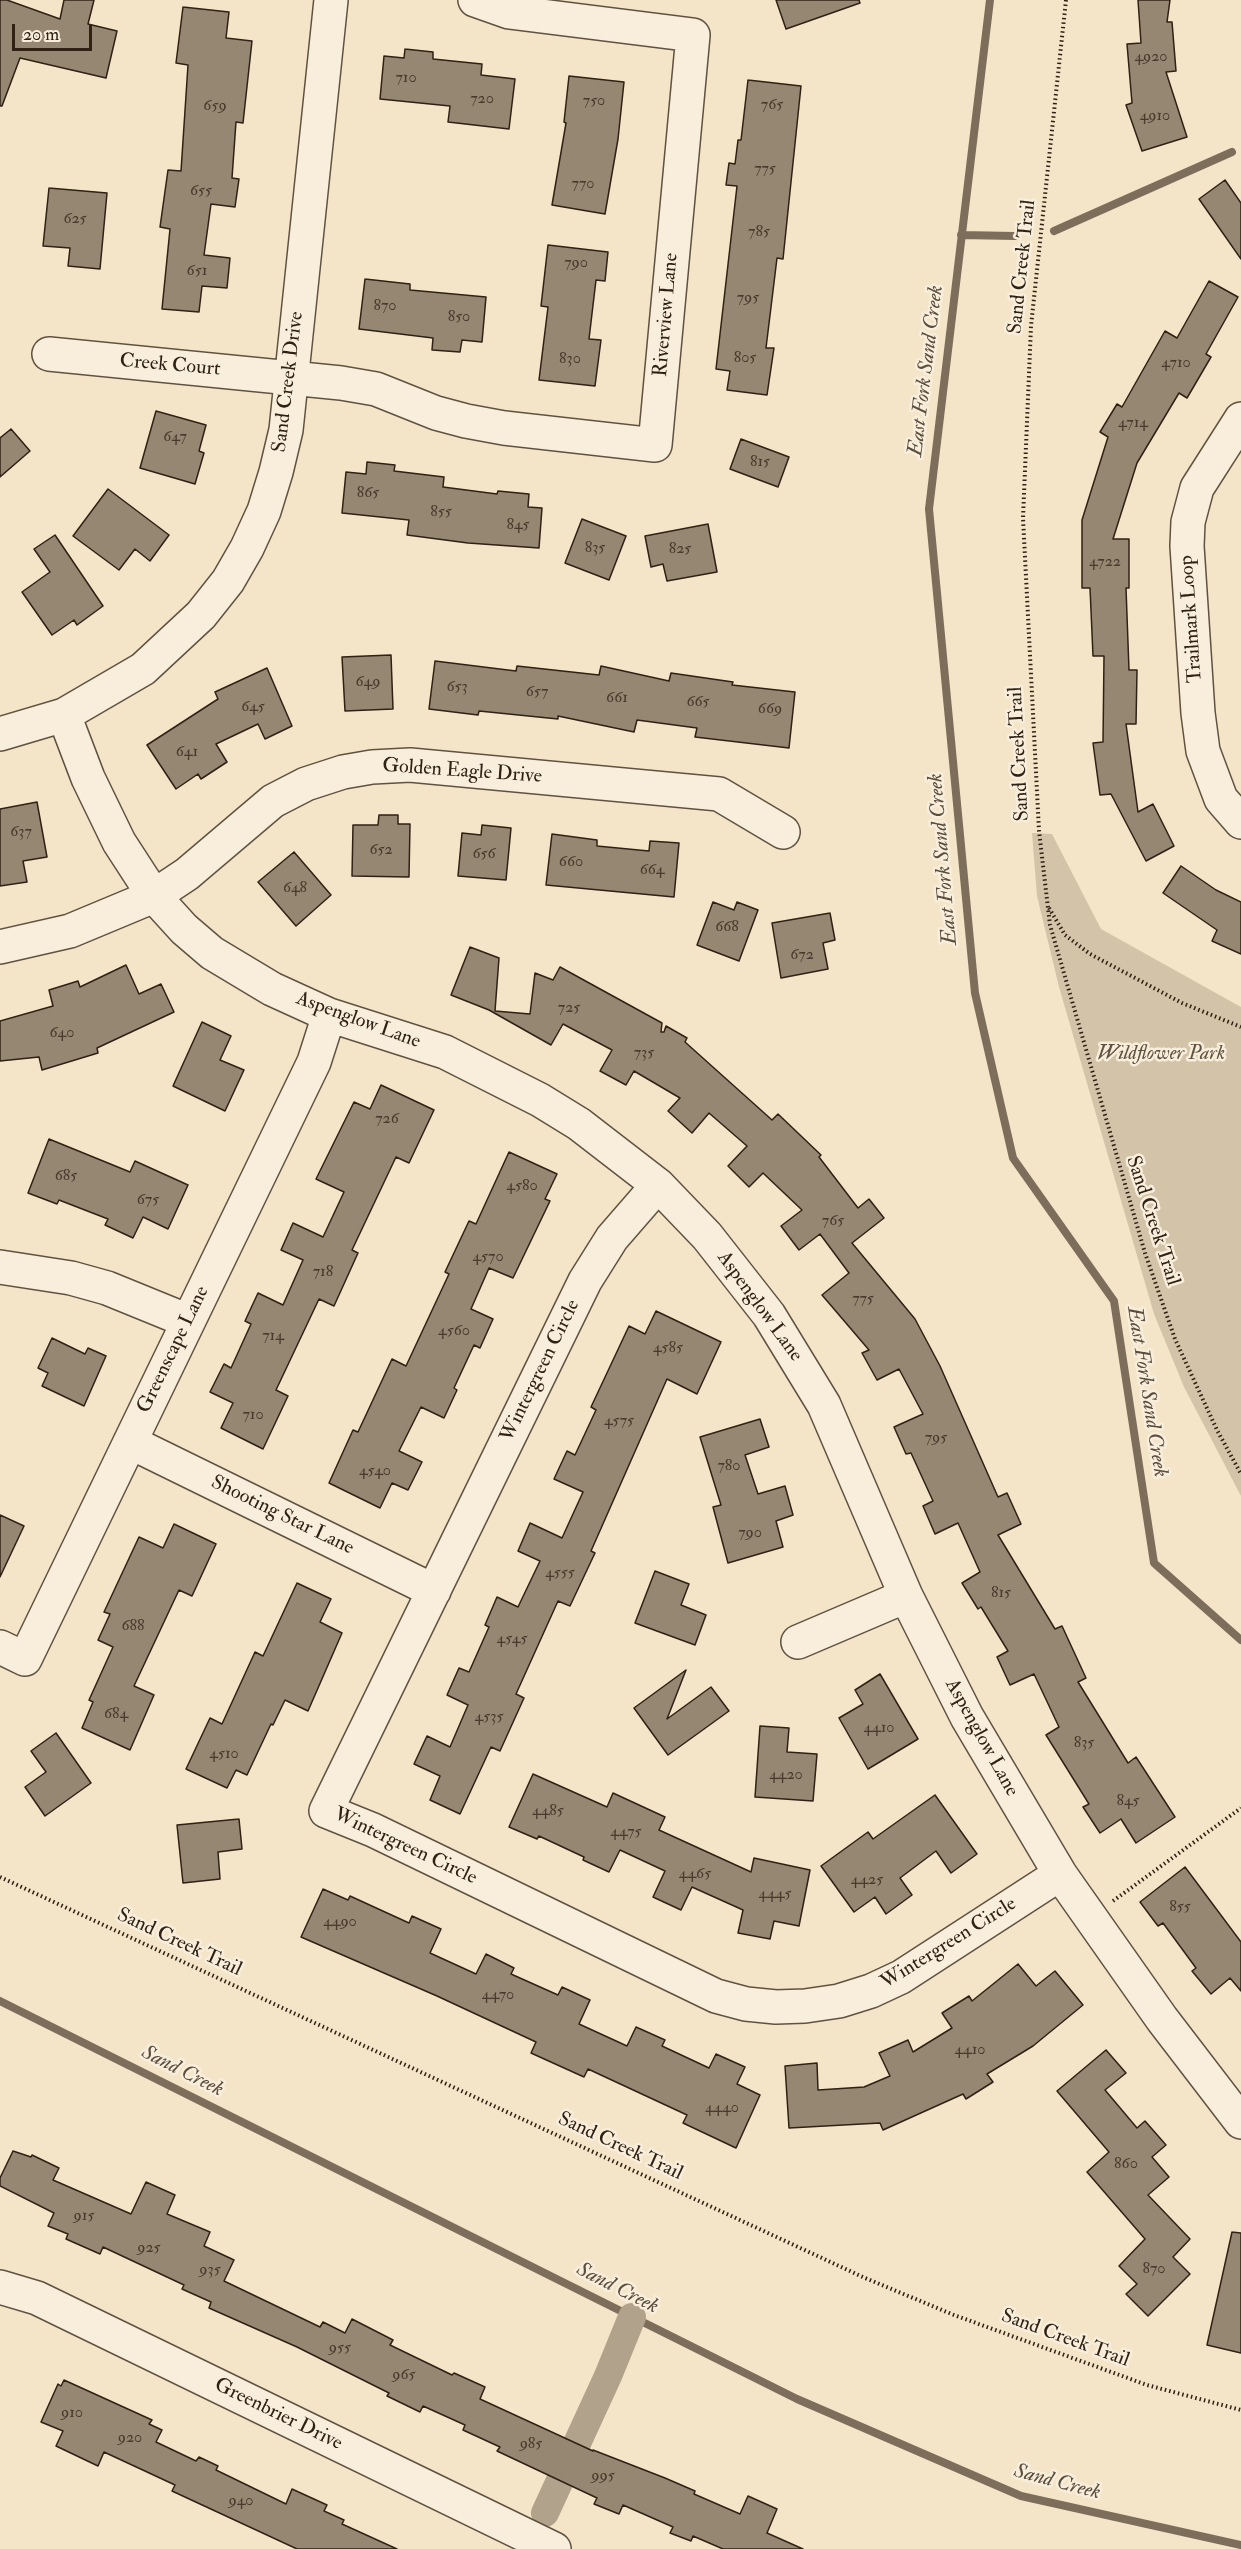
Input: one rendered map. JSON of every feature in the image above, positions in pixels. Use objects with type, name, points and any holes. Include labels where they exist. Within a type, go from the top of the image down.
[{"type":"street","name":"Sand Creek Drive","points":[[0,734],[64,715],[143,669],[201,615],[228,581],[247,548],[276,472],[286,430],[331,0]]},
{"type":"street","name":"Riverview Lane","points":[[291,377],[376,389],[436,413],[495,426],[655,445],[693,35],[509,12],[475,0]]},
{"type":"street","name":"Creek Court","points":[[49,354],[291,377]]},
{"type":"street","name":"Trailmark Loop","points":[[1241,419],[1197,488],[1188,522],[1187,546],[1198,713],[1203,751],[1221,799],[1241,822]]},
{"type":"street","name":"Aspenglow Lane","points":[[64,715],[88,778],[119,842],[154,896],[184,929],[212,953],[272,989],[330,1015],[445,1052],[498,1077],[579,1124],[658,1185],[707,1236],[735,1270],[797,1358],[824,1405],[906,1596],[968,1717],[1060,1874],[1162,2019],[1241,2122]]},
{"type":"street","name":"Golden Eagle Drive","points":[[0,946],[70,931],[154,896],[187,874],[273,801],[306,784],[343,772],[372,767],[410,765],[719,794],[783,832]]},
{"type":"street","name":"Greenscape Lane","points":[[0,1647],[25,1659],[314,1062],[330,1015]]},
{"type":"street","name":"Wintergreen Circle","points":[[658,1185],[612,1238],[585,1281],[326,1811],[373,1830],[678,1980],[716,1996],[746,2004],[805,2006],[839,2001],[871,1991],[902,1977],[1060,1874]]},
{"type":"street","points":[[0,1267],[71,1278],[107,1288],[188,1321]]},
{"type":"street","name":"Shooting Star Lane","points":[[130,1442],[434,1591]]},
{"type":"street","points":[[798,1642],[906,1596]]},
{"type":"street","name":"Greenbrier Drive","points":[[0,2287],[38,2298],[554,2549]]},
{"type":"path","name":"Sand Creek Trail","points":[[1066,0],[1031,326],[1023,518],[1039,831],[1048,907],[1053,936],[1145,1253],[1175,1339],[1217,1430],[1241,1474]]},
{"type":"path","points":[[1048,907],[1065,935],[1090,954],[1182,1003],[1241,1027]]},
{"type":"path","points":[[1090,1917],[1241,1808]]},
{"type":"path","name":"Sand Creek Trail","points":[[0,1877],[865,2278],[954,2315],[1147,2385],[1241,2410]]},
{"type":"green space","name":"Wildflower Park","points":[[1032,833],[1052,834],[1101,929],[1241,1007],[1241,1496],[1184,1387],[1154,1314],[1059,987],[1037,896]]},
{"type":"building","points":[[0,0],[7,0],[60,19],[64,0],[94,0],[88,24],[117,31],[106,78],[20,58],[2,106],[0,106]]},
{"type":"building","points":[[776,0],[859,0],[860,3],[786,29]]},
{"type":"building","points":[[1138,0],[1170,0],[1167,22],[1172,22],[1176,71],[1166,72],[1187,137],[1142,151],[1126,105],[1132,103],[1127,44],[1141,43]]},
{"type":"building","points":[[183,7],[229,12],[226,38],[252,41],[243,123],[236,122],[232,178],[239,179],[235,207],[211,204],[204,255],[230,258],[227,288],[202,286],[199,312],[162,309],[170,229],[160,227],[168,170],[181,171],[188,65],[176,63]]},
{"type":"building","points":[[405,49],[433,52],[433,59],[482,64],[481,75],[515,79],[509,129],[448,122],[450,106],[380,99],[384,56],[404,58]]},
{"type":"building","points":[[569,76],[624,82],[618,139],[605,214],[552,205],[566,123],[564,122]]},
{"type":"building","points":[[748,80],[801,86],[783,259],[777,258],[766,348],[774,348],[767,395],[727,390],[730,371],[716,369],[737,186],[726,185],[729,163],[735,164],[738,140],[741,140]]},
{"type":"building","points":[[1225,180],[1241,203],[1241,259],[1199,199]]},
{"type":"building","points":[[49,188],[107,193],[100,269],[68,266],[70,248],[43,246]]},
{"type":"building","points":[[548,245],[608,252],[605,281],[596,280],[589,339],[601,340],[595,386],[539,380],[548,307],[541,306]]},
{"type":"building","points":[[365,279],[410,284],[410,290],[486,297],[482,342],[462,340],[460,352],[432,350],[433,338],[359,329]]},
{"type":"building","points":[[1209,281],[1238,297],[1206,354],[1211,357],[1187,398],[1179,393],[1137,463],[1113,539],[1129,539],[1129,588],[1126,588],[1129,670],[1137,670],[1136,724],[1126,724],[1138,812],[1153,804],[1174,846],[1146,861],[1111,794],[1100,795],[1093,743],[1103,742],[1104,656],[1093,656],[1090,588],[1082,588],[1082,520],[1108,437],[1100,432],[1117,404],[1122,407],[1165,331],[1177,338]]},
{"type":"building","points":[[156,411],[206,425],[199,451],[204,453],[195,484],[140,468]]},
{"type":"building","points":[[11,429],[30,451],[0,477],[0,438]]},
{"type":"building","points":[[741,439],[789,457],[778,487],[730,469]]},
{"type":"building","points":[[367,462],[395,465],[394,471],[444,477],[443,487],[497,494],[498,491],[529,494],[528,507],[542,508],[539,548],[468,543],[407,535],[409,520],[342,513],[346,472],[366,474]]},
{"type":"building","points":[[108,489],[169,535],[150,561],[135,549],[119,570],[73,536]]},
{"type":"building","points":[[582,519],[626,536],[609,580],[565,563]]},
{"type":"building","points":[[708,524],[717,572],[667,581],[663,564],[651,567],[645,536]]},
{"type":"building","points":[[55,535],[103,606],[77,625],[74,620],[52,635],[22,592],[50,572],[34,549]]},
{"type":"building","points":[[391,655],[393,709],[345,711],[342,657]]},
{"type":"building","points":[[435,661],[516,671],[517,666],[599,675],[601,666],[669,681],[671,673],[733,682],[732,685],[795,692],[789,748],[695,737],[697,728],[637,720],[634,732],[558,716],[558,719],[479,711],[478,715],[429,709]]},
{"type":"building","points":[[267,668],[292,726],[265,739],[258,724],[216,744],[227,762],[201,779],[198,774],[176,789],[147,745],[218,699],[215,692]]},
{"type":"building","points":[[37,802],[47,857],[23,861],[27,882],[0,886],[0,809]]},
{"type":"building","points":[[379,815],[398,815],[398,824],[410,824],[409,877],[352,876],[353,825],[378,825]]},
{"type":"building","points":[[482,825],[511,828],[506,880],[458,876],[462,833],[481,835]]},
{"type":"building","points":[[552,834],[597,840],[597,846],[649,851],[650,841],[679,843],[674,897],[546,885]]},
{"type":"building","points":[[294,852],[331,895],[296,926],[258,882]]},
{"type":"building","points":[[1181,866],[1216,890],[1241,902],[1241,954],[1212,941],[1217,930],[1163,893]]},
{"type":"building","points":[[713,902],[734,910],[737,902],[758,910],[739,961],[697,945]]},
{"type":"building","points":[[830,913],[835,940],[823,943],[828,969],[781,978],[772,923]]},
{"type":"building","points":[[470,947],[499,958],[495,1011],[530,1014],[535,973],[553,980],[560,967],[662,1023],[661,1032],[664,1032],[666,1026],[687,1038],[685,1042],[772,1120],[778,1114],[821,1155],[819,1157],[858,1208],[869,1199],[884,1218],[852,1243],[915,1319],[940,1366],[998,1497],[1007,1493],[1021,1524],[998,1535],[1055,1629],[1062,1626],[1086,1678],[1078,1682],[1128,1763],[1136,1757],[1175,1817],[1136,1843],[1121,1819],[1100,1833],[1083,1807],[1089,1804],[1046,1735],[1059,1727],[1034,1674],[1010,1685],[997,1657],[1008,1651],[981,1607],[978,1609],[962,1583],[980,1572],[958,1523],[935,1534],[923,1506],[933,1501],[911,1453],[906,1454],[894,1427],[923,1414],[899,1369],[877,1380],[862,1353],[869,1350],[822,1295],[849,1273],[820,1234],[799,1250],[781,1226],[802,1210],[763,1173],[749,1187],[728,1166],[747,1146],[709,1113],[692,1133],[668,1111],[680,1098],[634,1071],[626,1085],[600,1071],[612,1050],[563,1024],[551,1045],[489,1010],[451,995]]},
{"type":"building","points":[[126,965],[139,994],[161,984],[174,1012],[97,1048],[98,1053],[42,1070],[39,1057],[0,1061],[0,1021],[53,1006],[49,990],[78,981],[80,987]]},
{"type":"building","points":[[202,1022],[231,1036],[220,1060],[244,1070],[225,1111],[173,1086]]},
{"type":"building","points":[[381,1085],[434,1110],[409,1163],[396,1157],[352,1250],[358,1253],[334,1306],[319,1299],[276,1390],[288,1396],[263,1449],[221,1428],[233,1403],[210,1392],[224,1364],[231,1368],[251,1324],[245,1321],[258,1293],[283,1305],[303,1260],[281,1250],[293,1223],[323,1237],[344,1192],[316,1179],[354,1102],[370,1109]]},
{"type":"building","points":[[49,1139],[130,1172],[135,1161],[188,1185],[168,1229],[143,1217],[133,1238],[105,1225],[108,1219],[59,1200],[57,1204],[28,1193]]},
{"type":"building","points":[[509,1152],[557,1174],[545,1199],[550,1201],[513,1278],[489,1268],[471,1309],[493,1319],[480,1348],[474,1345],[454,1388],[457,1390],[444,1418],[421,1407],[399,1451],[422,1462],[408,1490],[392,1483],[380,1508],[329,1483],[353,1430],[358,1432],[392,1359],[406,1366],[449,1274],[445,1272],[469,1221],[476,1224]]},
{"type":"building","points":[[656,1311],[721,1342],[697,1394],[667,1379],[591,1551],[595,1553],[570,1606],[558,1601],[516,1694],[524,1698],[500,1751],[491,1747],[460,1814],[430,1800],[440,1776],[414,1764],[427,1736],[450,1747],[468,1705],[447,1695],[459,1668],[469,1672],[489,1627],[485,1625],[497,1597],[518,1607],[540,1561],[518,1551],[530,1523],[562,1538],[583,1492],[554,1479],[567,1451],[575,1455],[596,1410],[591,1407],[629,1326],[645,1334]]},
{"type":"building","points":[[52,1338],[85,1354],[88,1348],[106,1356],[84,1406],[42,1386],[48,1373],[38,1368]]},
{"type":"building","points":[[760,1419],[769,1447],[745,1455],[758,1494],[785,1486],[793,1515],[776,1521],[783,1547],[728,1563],[713,1507],[721,1505],[700,1437]]},
{"type":"building","points":[[0,1515],[24,1526],[0,1577]]},
{"type":"building","points":[[174,1524],[216,1544],[192,1596],[179,1590],[134,1686],[154,1695],[130,1750],[82,1728],[93,1702],[89,1700],[113,1647],[98,1640],[110,1614],[104,1612],[139,1537],[163,1548]]},
{"type":"building","points":[[655,1571],[689,1584],[681,1605],[706,1615],[695,1645],[635,1623]]},
{"type":"building","points":[[297,1583],[331,1599],[320,1622],[342,1633],[308,1711],[285,1700],[247,1775],[236,1770],[227,1788],[186,1769],[210,1718],[222,1724],[255,1652],[263,1656]]},
{"type":"building","points":[[686,1670],[667,1719],[711,1687],[729,1711],[668,1755],[634,1708]]},
{"type":"building","points":[[880,1674],[918,1739],[868,1769],[839,1718],[863,1704],[855,1690]]},
{"type":"building","points":[[760,1726],[789,1728],[787,1752],[817,1754],[813,1801],[755,1797]]},
{"type":"building","points":[[56,1733],[91,1783],[45,1816],[25,1787],[46,1772],[31,1751]]},
{"type":"building","points":[[533,1774],[607,1807],[613,1793],[665,1817],[659,1830],[751,1872],[754,1858],[810,1870],[799,1926],[774,1921],[770,1939],[738,1933],[743,1910],[692,1887],[681,1910],[653,1897],[665,1871],[620,1850],[609,1872],[583,1860],[584,1857],[539,1836],[537,1839],[509,1827]]},
{"type":"building","points":[[935,1795],[977,1854],[951,1873],[936,1851],[900,1878],[912,1895],[886,1914],[875,1897],[854,1912],[821,1866],[868,1832],[873,1839]]},
{"type":"building","points":[[239,1819],[242,1849],[218,1852],[220,1879],[183,1883],[177,1825]]},
{"type":"building","points":[[1185,1867],[1241,1942],[1241,1991],[1230,1978],[1211,1994],[1192,1971],[1196,1968],[1163,1923],[1158,1926],[1140,1902]]},
{"type":"building","points":[[323,1889],[348,1900],[350,1896],[409,1923],[412,1916],[441,1929],[430,1953],[476,1974],[486,1954],[514,1968],[511,1974],[558,1995],[562,1987],[590,2000],[579,2024],[627,2046],[636,2027],[665,2040],[662,2046],[709,2068],[716,2054],[745,2067],[737,2084],[760,2095],[736,2148],[683,2123],[687,2115],[588,2069],[584,2077],[531,2053],[536,2042],[301,1937]]},
{"type":"building","points":[[1018,1964],[1036,1986],[1055,1971],[1083,2005],[1033,2046],[987,2074],[993,2082],[966,2099],[963,2094],[883,2130],[880,2123],[789,2128],[785,2066],[817,2063],[818,2090],[864,2087],[890,2076],[879,2053],[908,2040],[913,2052],[952,2028],[942,2013],[969,1996],[972,2001]]},
{"type":"building","points":[[1106,2050],[1126,2073],[1105,2090],[1137,2128],[1145,2121],[1166,2145],[1152,2157],[1169,2177],[1148,2195],[1190,2239],[1173,2257],[1190,2274],[1148,2316],[1126,2294],[1137,2284],[1119,2266],[1145,2239],[1087,2172],[1109,2152],[1057,2091]]},
{"type":"building","points":[[13,2151],[31,2157],[32,2155],[59,2168],[53,2180],[131,2214],[146,2182],[175,2195],[167,2214],[210,2232],[204,2246],[234,2260],[224,2281],[320,2327],[323,2322],[345,2333],[352,2319],[393,2340],[390,2345],[452,2375],[454,2373],[485,2387],[480,2399],[593,2451],[695,2491],[694,2494],[740,2514],[748,2496],[777,2509],[767,2533],[803,2549],[723,2549],[693,2536],[691,2541],[670,2533],[673,2527],[623,2505],[619,2514],[594,2504],[597,2498],[497,2451],[500,2447],[463,2430],[465,2425],[423,2406],[420,2412],[387,2396],[389,2393],[297,2347],[209,2308],[211,2302],[182,2289],[184,2285],[103,2247],[100,2254],[66,2239],[68,2234],[48,2226],[54,2213],[0,2186],[0,2178]]},
{"type":"building","points":[[1232,2232],[1241,2233],[1241,2353],[1207,2345]]},
{"type":"building","points":[[64,2380],[152,2420],[149,2424],[162,2430],[156,2442],[196,2461],[199,2457],[218,2466],[216,2470],[286,2504],[292,2489],[327,2505],[324,2511],[344,2520],[342,2524],[397,2549],[297,2549],[172,2491],[175,2485],[104,2452],[98,2466],[56,2446],[63,2431],[41,2422],[58,2384],[61,2386]]},
{"type":"waterway","name":"East Fork Sand Creek","points":[[990,0],[929,509],[975,993],[1013,1158],[1114,1301],[1154,1563],[1241,1640]]},
{"type":"waterway","points":[[1054,231],[1232,152]]},
{"type":"waterway","points":[[961,235],[1015,236]]},
{"type":"waterway","name":"Sand Creek","points":[[0,2001],[797,2399],[1021,2496],[1241,2545]]},
{"type":"waterway","points":[[545,2513],[608,2376],[632,2317]]}]
